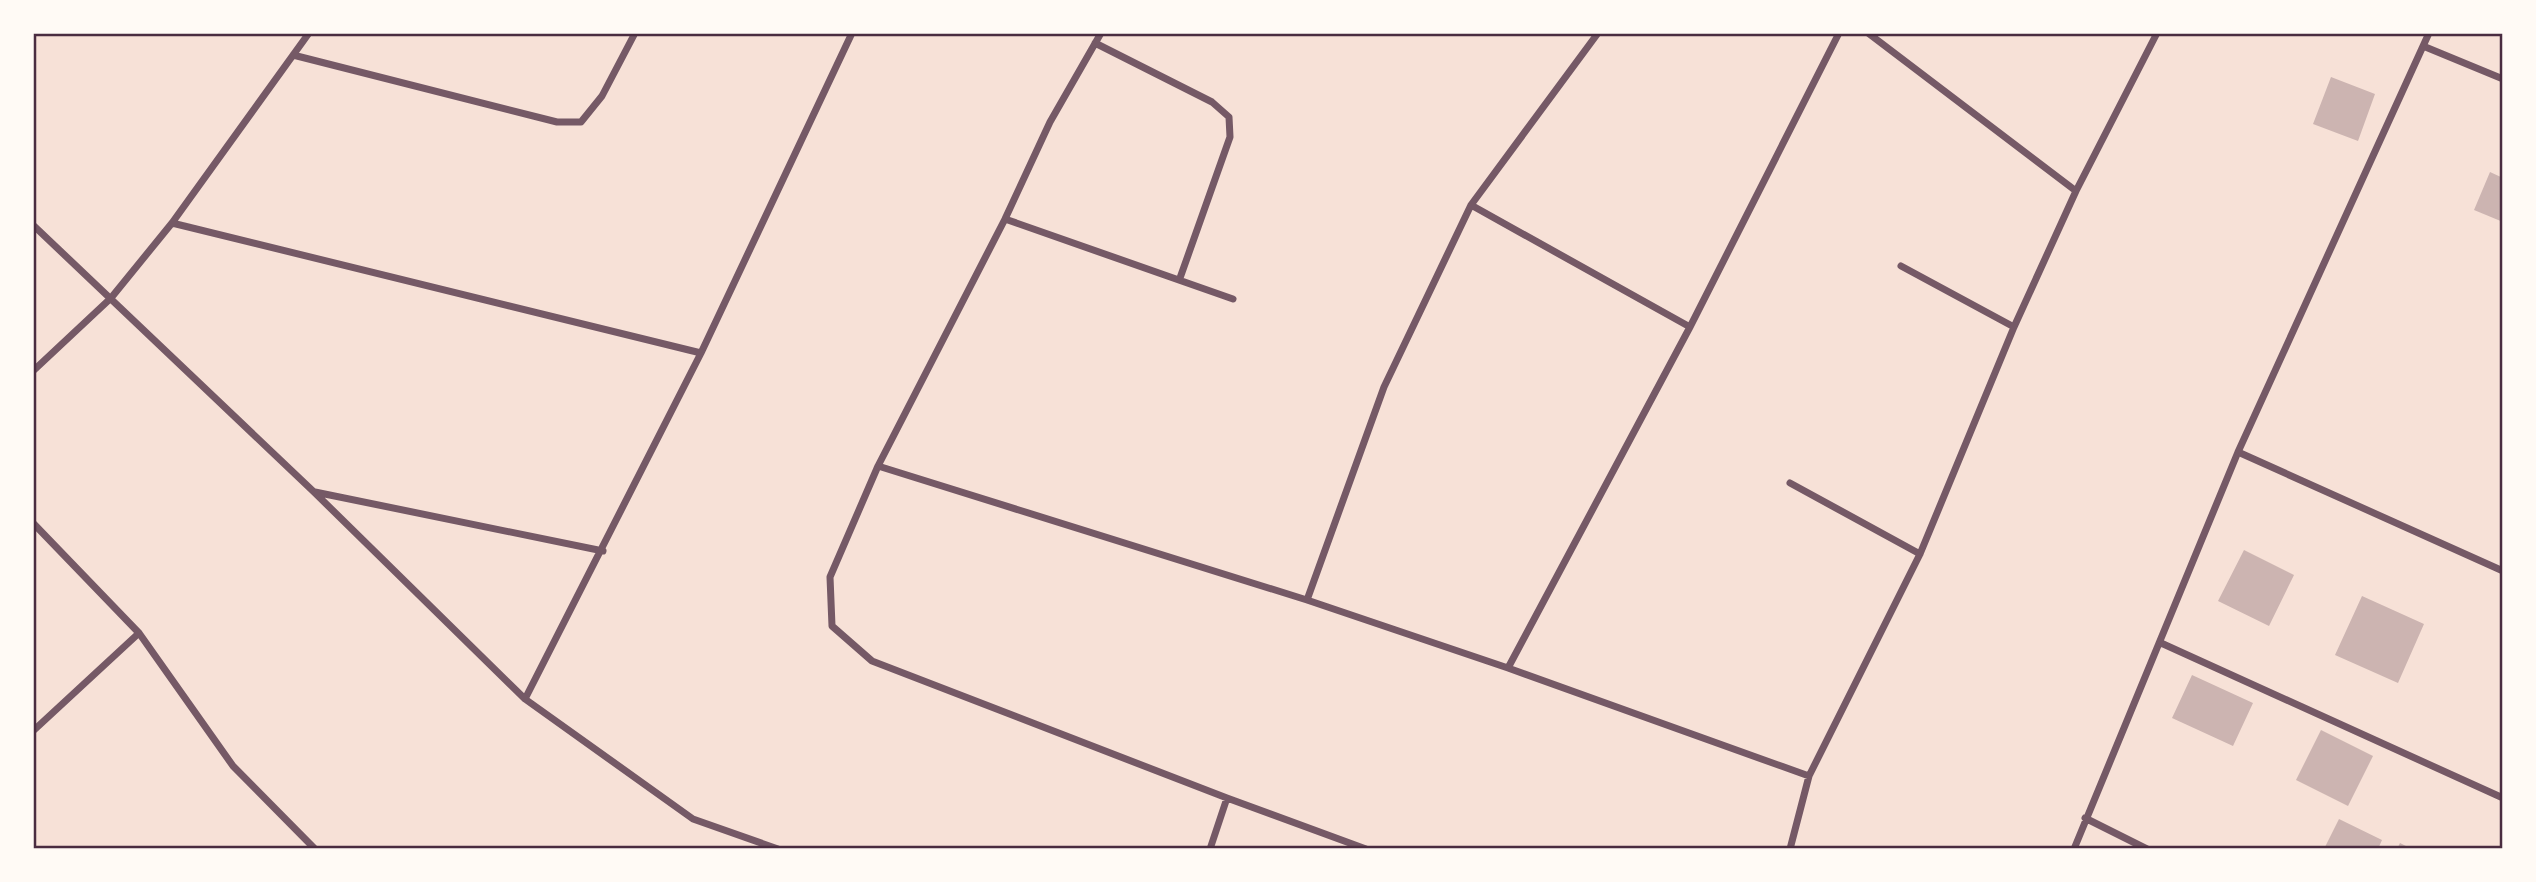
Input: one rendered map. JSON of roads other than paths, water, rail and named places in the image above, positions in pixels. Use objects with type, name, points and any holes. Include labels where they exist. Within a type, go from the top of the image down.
[{"type":"street","points":[[33,371],[111,298],[172,223],[309,33]]},
{"type":"street","points":[[293,55],[557,122],[581,122],[602,96],[635,33]]},
{"type":"street","points":[[525,699],[603,551],[701,353],[852,33]]},
{"type":"street","points":[[1101,33],[1050,122],[1005,219],[878,466],[830,577],[832,626],[872,661],[1227,799],[1366,849]]},
{"type":"street","points":[[1307,600],[1384,387],[1471,205],[1598,33]]},
{"type":"street","points":[[1508,668],[1690,327],[1839,33]]},
{"type":"street","points":[[1868,33],[2076,191]]},
{"type":"street","points":[[1790,849],[1809,776],[1920,554],[2014,327],[2076,191],[2157,33]]},
{"type":"street","points":[[2074,849],[2238,452],[2429,33]]},
{"type":"street","points":[[1095,43],[1212,102],[1229,117],[1230,137],[1180,278]]},
{"type":"street","points":[[2423,46],[2503,79]]},
{"type":"street","points":[[1471,205],[1690,327]]},
{"type":"street","points":[[1005,219],[1180,278],[1233,299]]},
{"type":"street","points":[[172,223],[701,353]]},
{"type":"street","points":[[33,225],[314,492],[525,699],[694,819],[778,849]]},
{"type":"street","points":[[1900,266],[2014,327]]},
{"type":"street","points":[[2238,452],[2503,571]]},
{"type":"street","points":[[878,466],[1307,600],[1508,668],[1809,776]]},
{"type":"street","points":[[1790,483],[1920,554]]},
{"type":"street","points":[[314,492],[603,551]]},
{"type":"street","points":[[33,523],[139,633],[233,766],[313,848]]},
{"type":"street","points":[[33,732],[139,633]]},
{"type":"street","points":[[2161,643],[2503,798]]},
{"type":"street","points":[[1210,849],[1227,799]]},
{"type":"street","points":[[2085,818],[2147,849]]}]
